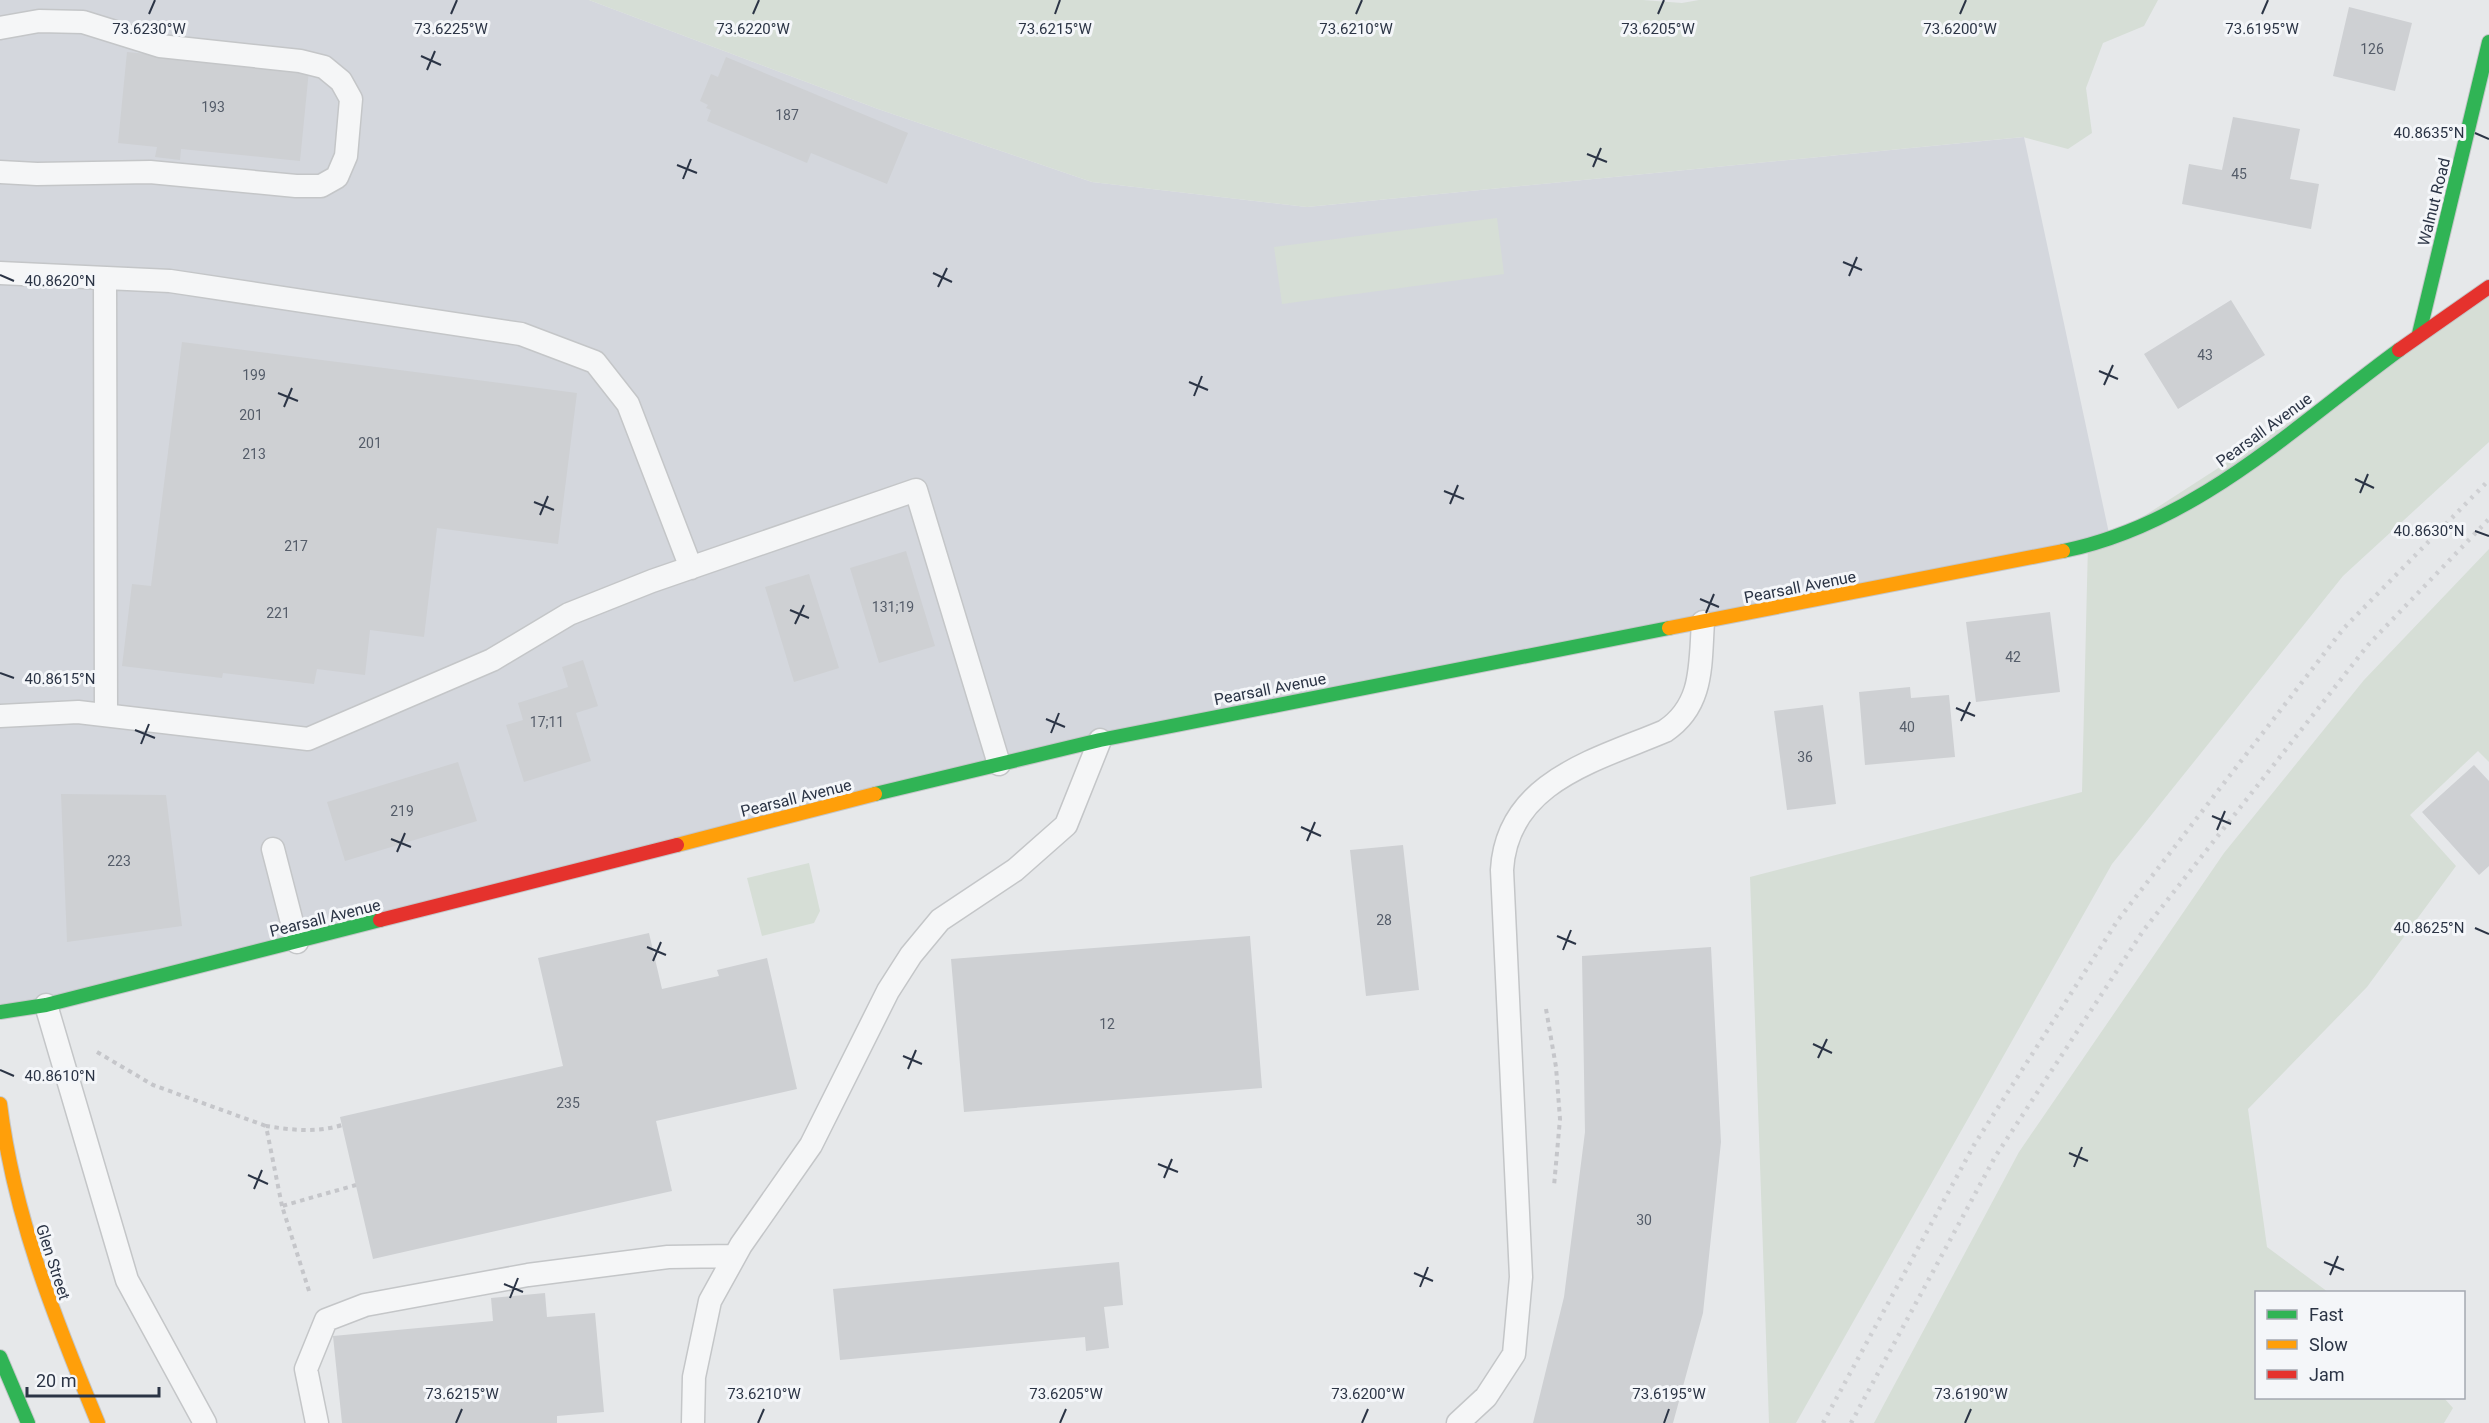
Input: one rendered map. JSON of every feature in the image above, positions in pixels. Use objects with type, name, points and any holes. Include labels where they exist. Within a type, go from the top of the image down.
[{"type":"street","name":"Walnut Road","points":[[2419,334],[2489,42]]},
{"type":"street","name":"Pearsall Avenue","points":[[0,1011],[46,1005],[1100,740],[2082,547],[2130,532],[2220,483],[2419,334],[2489,287]]},
{"type":"street","name":"Glen Street","points":[[0,1104],[4,1148],[28,1243],[55,1320],[98,1423]]},
{"type":"street","points":[[0,1357],[28,1423]]},
{"type":"lane","points":[[0,28],[39,21],[83,22],[159,46],[300,61],[324,67],[341,81],[351,99],[346,156],[337,177],[321,186],[296,186],[150,172],[37,174],[0,172]]},
{"type":"lane","points":[[0,273],[170,281],[521,334],[595,362],[628,404],[691,568]]},
{"type":"lane","points":[[105,278],[106,715]]},
{"type":"lane","points":[[0,716],[78,712],[308,739],[492,660],[569,614],[691,568],[916,490],[999,764]]},
{"type":"lane","points":[[1458,1423],[1486,1396],[1514,1354],[1519,1299],[1520,1266],[1502,870],[1503,850],[1509,831],[1536,794],[1561,778],[1665,731],[1680,721],[1696,690],[1703,622]]},
{"type":"lane","points":[[693,1423],[694,1377],[710,1301],[734,1256],[811,1145],[888,991],[911,955],[940,921],[1015,870],[1066,825],[1100,740]]},
{"type":"lane","points":[[273,849],[297,942]]},
{"type":"lane","points":[[46,1005],[127,1280],[205,1423]]},
{"type":"lane","points":[[317,1423],[306,1370],[326,1320],[365,1305],[528,1275],[668,1257],[734,1256]]},
{"type":"path","points":[[1545,1009],[1556,1068],[1560,1119],[1554,1190]]},
{"type":"path","points":[[87,1046],[153,1085],[266,1126],[297,1131],[324,1130],[342,1125]]},
{"type":"path","points":[[266,1126],[282,1206],[309,1291],[326,1320]]},
{"type":"path","points":[[282,1206],[356,1185]]},
{"type":"shaded area","points":[[0,0],[589,0],[878,109],[1092,182],[1307,207],[2024,137],[2110,538],[1100,740],[0,1017]]},
{"type":"shaded area","points":[[589,0],[1643,0],[1682,3],[1699,0],[2158,0],[2144,26],[2103,43],[2086,88],[2092,133],[2068,149],[2023,137],[1307,207],[1092,182],[878,109]]},
{"type":"shaded area","points":[[1497,218],[1504,274],[1282,304],[1274,247]]},
{"type":"shaded area","points":[[2489,293],[2489,442],[2343,576],[2112,864],[1796,1423],[1769,1423],[1750,877],[2082,792],[2088,543],[2110,538]]},
{"type":"shaded area","points":[[2489,549],[2489,762],[2478,751],[2410,815],[2456,866],[2367,987],[2248,1109],[2267,1247],[2327,1291],[2255,1291],[2255,1399],[2445,1399],[2453,1408],[2444,1423],[1874,1423],[2019,1152],[2224,853],[2364,680]]},
{"type":"shaded area","points":[[809,863],[820,911],[814,923],[762,936],[747,878]]},
{"type":"building","points":[[2349,7],[2412,23],[2395,91],[2333,76]]},
{"type":"building","points":[[127,52],[309,70],[300,161],[181,149],[180,160],[155,157],[157,147],[118,143]]},
{"type":"building","points":[[726,57],[908,133],[887,184],[811,153],[807,163],[707,121],[711,110],[706,108],[708,105],[700,101],[711,74],[718,77]]},
{"type":"building","points":[[2233,117],[2300,129],[2290,179],[2319,184],[2311,229],[2182,204],[2189,164],[2222,170]]},
{"type":"building","points":[[2231,300],[2265,355],[2178,409],[2144,354]]},
{"type":"building","points":[[182,342],[577,393],[558,544],[437,528],[424,637],[370,630],[365,675],[317,669],[314,684],[223,673],[222,678],[122,666],[132,584],[151,586]]},
{"type":"building","points":[[906,551],[935,646],[879,663],[850,568]]},
{"type":"building","points":[[809,574],[839,668],[794,682],[765,587]]},
{"type":"building","points":[[2050,612],[2060,692],[1976,702],[1966,622]]},
{"type":"building","points":[[583,660],[598,706],[576,713],[591,761],[524,782],[506,725],[523,720],[518,703],[568,687],[562,667]]},
{"type":"building","points":[[1910,687],[1911,698],[1949,695],[1955,757],[1865,765],[1859,692]]},
{"type":"building","points":[[1823,705],[1836,804],[1787,810],[1774,711]]},
{"type":"building","points":[[458,762],[477,821],[345,861],[327,802]]},
{"type":"building","points":[[2474,765],[2489,781],[2489,866],[2479,875],[2422,812]]},
{"type":"building","points":[[61,794],[166,795],[182,926],[67,942]]},
{"type":"building","points":[[1403,845],[1419,990],[1366,996],[1350,850]]},
{"type":"building","points":[[649,933],[662,989],[719,976],[717,970],[767,958],[797,1089],[656,1121],[672,1191],[373,1259],[340,1117],[563,1066],[538,958]]},
{"type":"building","points":[[1250,936],[1262,1088],[964,1112],[951,959]]},
{"type":"building","points":[[1711,947],[1721,1142],[1703,1313],[1673,1423],[1533,1423],[1564,1297],[1585,1132],[1582,956]]},
{"type":"building","points":[[1119,1262],[1123,1305],[1104,1307],[1109,1348],[1086,1351],[1085,1337],[840,1360],[833,1289]]},
{"type":"building","points":[[545,1293],[547,1317],[595,1313],[604,1412],[557,1416],[557,1423],[342,1423],[333,1336],[493,1321],[491,1298]]},
{"type":"railway","points":[[1823,1423],[1974,1145],[2118,920],[2344,628],[2489,480]]},
{"type":"railway","points":[[1851,1423],[1995,1157],[2143,931],[2368,645],[2489,519]]},
{"type":"traffic: fast","points":[[2419,334],[2489,42]]},
{"type":"traffic: fast","points":[[2063,551],[2111,538],[2156,519],[2199,496],[2282,440],[2399,350]]},
{"type":"traffic: fast","points":[[875,794],[1100,740],[1669,628]]},
{"type":"traffic: fast","points":[[0,1012],[46,1005],[380,920]]},
{"type":"traffic: fast","points":[[0,1357],[28,1423]]},
{"type":"traffic: slow","points":[[1669,628],[2063,551]]},
{"type":"traffic: slow","points":[[677,845],[875,794]]},
{"type":"traffic: slow","points":[[0,1104],[15,1187],[38,1267],[98,1423]]},
{"type":"traffic: jam","points":[[2399,350],[2489,287]]},
{"type":"traffic: jam","points":[[380,920],[677,845]]}]
